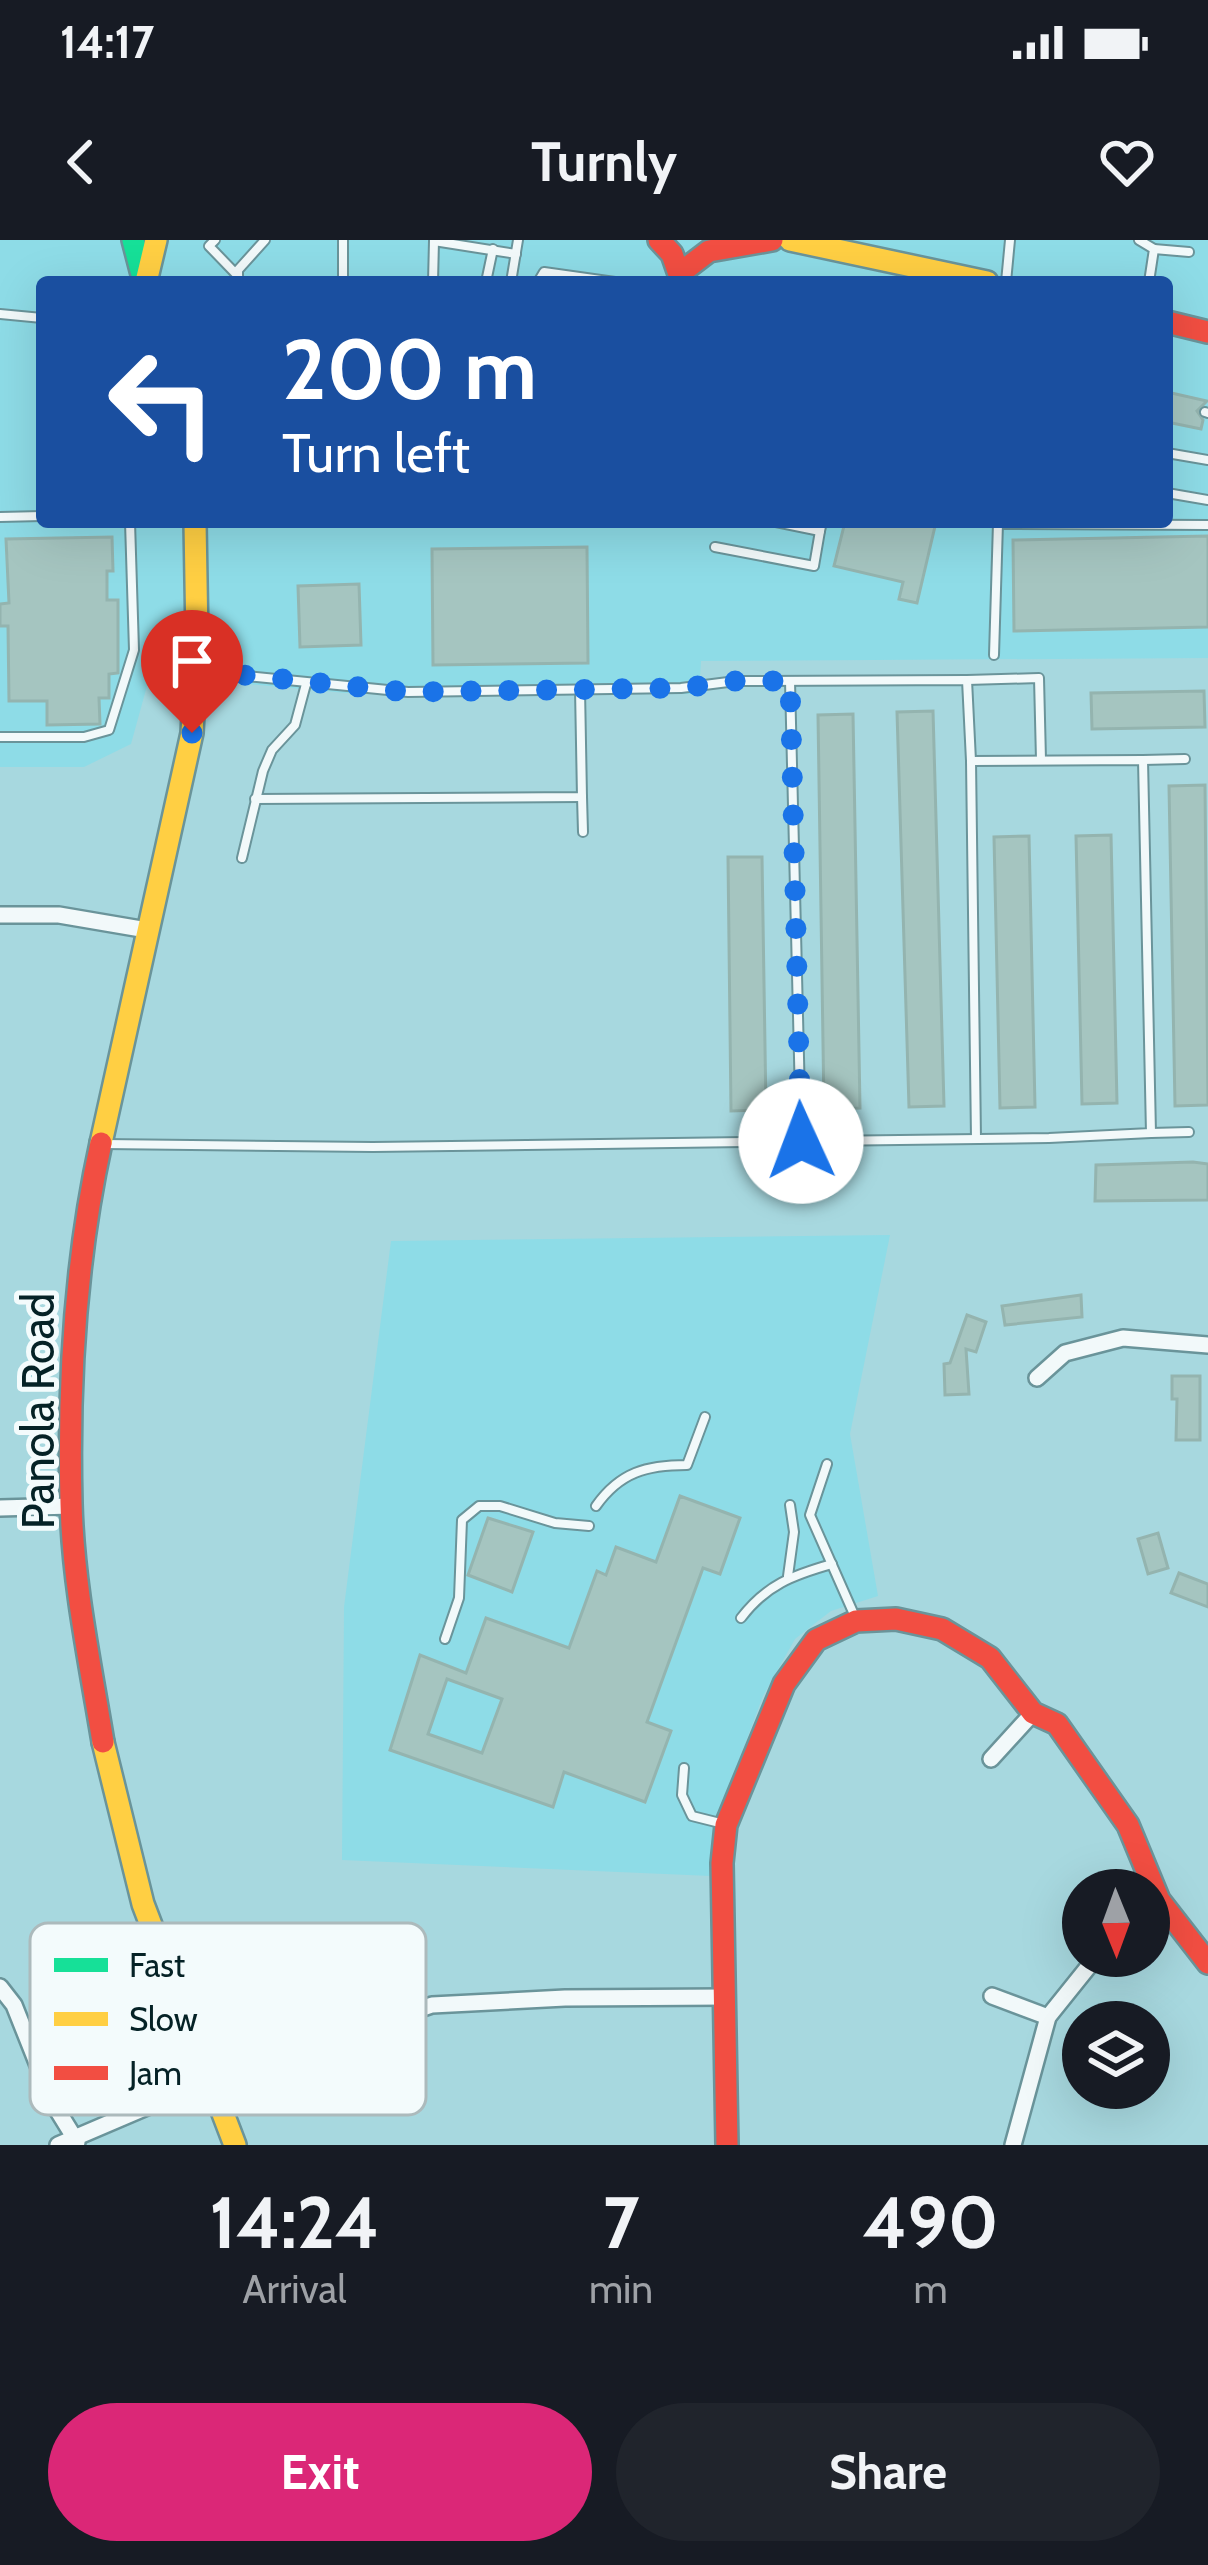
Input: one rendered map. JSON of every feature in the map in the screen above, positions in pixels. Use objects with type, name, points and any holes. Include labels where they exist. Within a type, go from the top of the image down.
[{"type":"main road","points":[[133,240],[143,276]]},
{"type":"main road","points":[[147,276],[156,240]]},
{"type":"main road","points":[[658,240],[672,254],[678,276]]},
{"type":"main road","points":[[680,276],[709,251],[772,240]]},
{"type":"main road","points":[[790,240],[959,276]]},
{"type":"main road","points":[[1173,323],[1208,332]]},
{"type":"main road","name":"Panola Road","points":[[150,1923],[108,1769],[85,1635],[71,1506],[74,1310],[88,1197],[192,733],[195,528]]},
{"type":"main road","points":[[727,2145],[722,1863],[726,1825],[784,1684],[816,1640],[856,1621],[896,1619],[942,1629],[990,1658],[1033,1713],[1057,1724],[1081,1753],[1128,1825],[1142,1869]]},
{"type":"main road","points":[[1170,1922],[1208,1964]]},
{"type":"main road","name":"Panola Road","points":[[223,2115],[235,2145]]},
{"type":"street","points":[[0,915],[59,915],[147,930]]},
{"type":"street","points":[[1036,1378],[1065,1354],[1123,1338],[1208,1346]]},
{"type":"street","points":[[0,1508],[71,1506]]},
{"type":"street","points":[[991,1759],[1033,1713]]},
{"type":"street","points":[[1013,2145],[1048,2018],[1080,1977]]},
{"type":"street","points":[[0,1987],[14,2005],[30,2045]]},
{"type":"street","points":[[992,1996],[1048,2018]]},
{"type":"street","points":[[426,2007],[565,1998],[727,1997]]},
{"type":"street","points":[[61,2115],[77,2141]]},
{"type":"street","points":[[58,2145],[134,2115]]},
{"type":"lane","points":[[215,240],[209,246],[235,276]]},
{"type":"lane","points":[[238,276],[238,270],[265,240]]},
{"type":"lane","points":[[343,240],[343,276]]},
{"type":"lane","points":[[513,276],[518,240]]},
{"type":"lane","points":[[1007,276],[1010,240]]},
{"type":"lane","points":[[1139,240],[1154,249],[1189,252]]},
{"type":"lane","points":[[434,276],[434,241],[516,254]]},
{"type":"lane","points":[[487,276],[493,249]]},
{"type":"lane","points":[[1150,276],[1154,249]]},
{"type":"lane","points":[[542,276],[555,271],[582,276]]},
{"type":"lane","points":[[0,314],[36,317]]},
{"type":"lane","points":[[1173,454],[1208,460]]},
{"type":"lane","points":[[1173,495],[1208,500]]},
{"type":"lane","points":[[0,517],[36,517]]},
{"type":"lane","points":[[1173,526],[1208,526]]},
{"type":"lane","points":[[0,737],[84,737],[110,730],[134,650],[130,528]]},
{"type":"lane","points":[[715,547],[814,566],[821,528]]},
{"type":"lane","points":[[994,655],[998,528]]},
{"type":"lane","points":[[195,670],[408,692],[1040,678],[1041,760]]},
{"type":"lane","points":[[967,680],[976,1139]]},
{"type":"lane","points":[[790,681],[801,1141]]},
{"type":"lane","points":[[242,858],[272,750],[295,725],[306,684]]},
{"type":"lane","points":[[580,689],[583,832]]},
{"type":"lane","points":[[971,761],[1185,759]]},
{"type":"lane","points":[[1143,760],[1150,1133]]},
{"type":"lane","points":[[256,799],[582,796]]},
{"type":"lane","points":[[100,1144],[373,1147],[1189,1132]]},
{"type":"lane","points":[[596,1505],[612,1484],[648,1465],[687,1465],[705,1418]]},
{"type":"lane","points":[[827,1464],[810,1515],[856,1621]]},
{"type":"lane","points":[[788,1576],[794,1532],[790,1505]]},
{"type":"lane","points":[[445,1639],[459,1598],[462,1520],[479,1506],[500,1506],[555,1523],[589,1526]]},
{"type":"lane","points":[[741,1618],[758,1596],[788,1576],[832,1564]]},
{"type":"lane","points":[[684,1768],[682,1795],[692,1816],[726,1825]]},
{"type":"shaded area","points":[[0,240],[1208,240],[1208,658],[701,661],[699,694],[346,693],[150,675],[131,744],[84,767],[0,767]]},
{"type":"shaded area","points":[[890,1235],[850,1434],[878,1596],[831,1611],[795,1639],[763,1696],[733,1776],[715,1834],[711,1876],[342,1860],[344,1607],[391,1241]]},
{"type":"building","points":[[1173,393],[1207,401],[1197,411],[1203,420],[1201,429],[1173,423]]},
{"type":"building","points":[[844,528],[935,528],[917,603],[899,599],[903,582],[834,566]]},
{"type":"building","points":[[1208,536],[1208,627],[1014,631],[1013,540]]},
{"type":"building","points":[[112,537],[113,571],[107,571],[107,600],[118,600],[118,673],[109,674],[109,698],[99,698],[100,724],[47,725],[47,701],[9,701],[8,626],[0,626],[0,604],[9,603],[6,539]]},
{"type":"building","points":[[587,547],[588,663],[433,665],[432,549]]},
{"type":"building","points":[[359,584],[361,645],[300,647],[298,586]]},
{"type":"building","points":[[1204,691],[1205,727],[1092,729],[1091,693]]},
{"type":"building","points":[[933,711],[944,1106],[909,1107],[897,712]]},
{"type":"building","points":[[853,714],[860,1108],[824,1109],[818,715]]},
{"type":"building","points":[[1205,785],[1208,1105],[1175,1106],[1169,786]]},
{"type":"building","points":[[1111,835],[1117,1103],[1082,1104],[1076,836]]},
{"type":"building","points":[[1029,836],[1035,1107],[1000,1108],[994,837]]},
{"type":"building","points":[[728,857],[762,857],[766,1110],[731,1111]]},
{"type":"building","points":[[1208,1164],[1208,1200],[1095,1201],[1096,1165]]},
{"type":"building","points":[[1081,1295],[1082,1317],[1005,1325],[1002,1306]]},
{"type":"building","points":[[967,1315],[986,1322],[976,1352],[966,1349],[969,1394],[945,1395],[944,1364],[950,1363]]},
{"type":"building","points":[[1172,1376],[1200,1376],[1200,1440],[1176,1440]]},
{"type":"building","points":[[680,1496],[740,1518],[720,1574],[703,1568],[647,1722],[671,1731],[645,1802],[564,1772],[553,1807],[390,1750],[420,1655],[466,1673],[486,1618],[569,1648],[597,1571],[606,1575],[616,1547],[656,1562]],"holes":[[[447,1679],[502,1699],[482,1753],[428,1734]]]},
{"type":"building","points":[[488,1518],[533,1532],[512,1592],[468,1575]]},
{"type":"building","points":[[1158,1533],[1168,1568],[1148,1574],[1138,1539]]},
{"type":"building","points":[[1179,1573],[1208,1584],[1208,1607],[1171,1593]]},
{"type":"traffic: fast","points":[[133,240],[142,276]]},
{"type":"traffic: slow","points":[[147,276],[156,240]]},
{"type":"traffic: slow","points":[[790,240],[959,276]]},
{"type":"traffic: slow","points":[[101,1143],[192,733],[195,528]]},
{"type":"traffic: slow","points":[[103,1742],[150,1923]]},
{"type":"traffic: slow","points":[[224,2115],[235,2145]]},
{"type":"traffic: jam","points":[[659,240],[672,254],[679,274],[709,251],[772,240]]},
{"type":"traffic: jam","points":[[1173,323],[1208,332]]},
{"type":"traffic: jam","points":[[101,1143],[79,1277],[70,1458],[75,1563],[103,1742]]},
{"type":"traffic: jam","points":[[727,2145],[722,1863],[726,1825],[784,1684],[816,1640],[856,1621],[896,1619],[942,1629],[990,1658],[1033,1713],[1057,1724],[1128,1825],[1159,1900],[1208,1963]]},
{"type":"route","points":[[192,733],[195,670],[408,692],[681,688],[790,681],[801,1141]]}]
